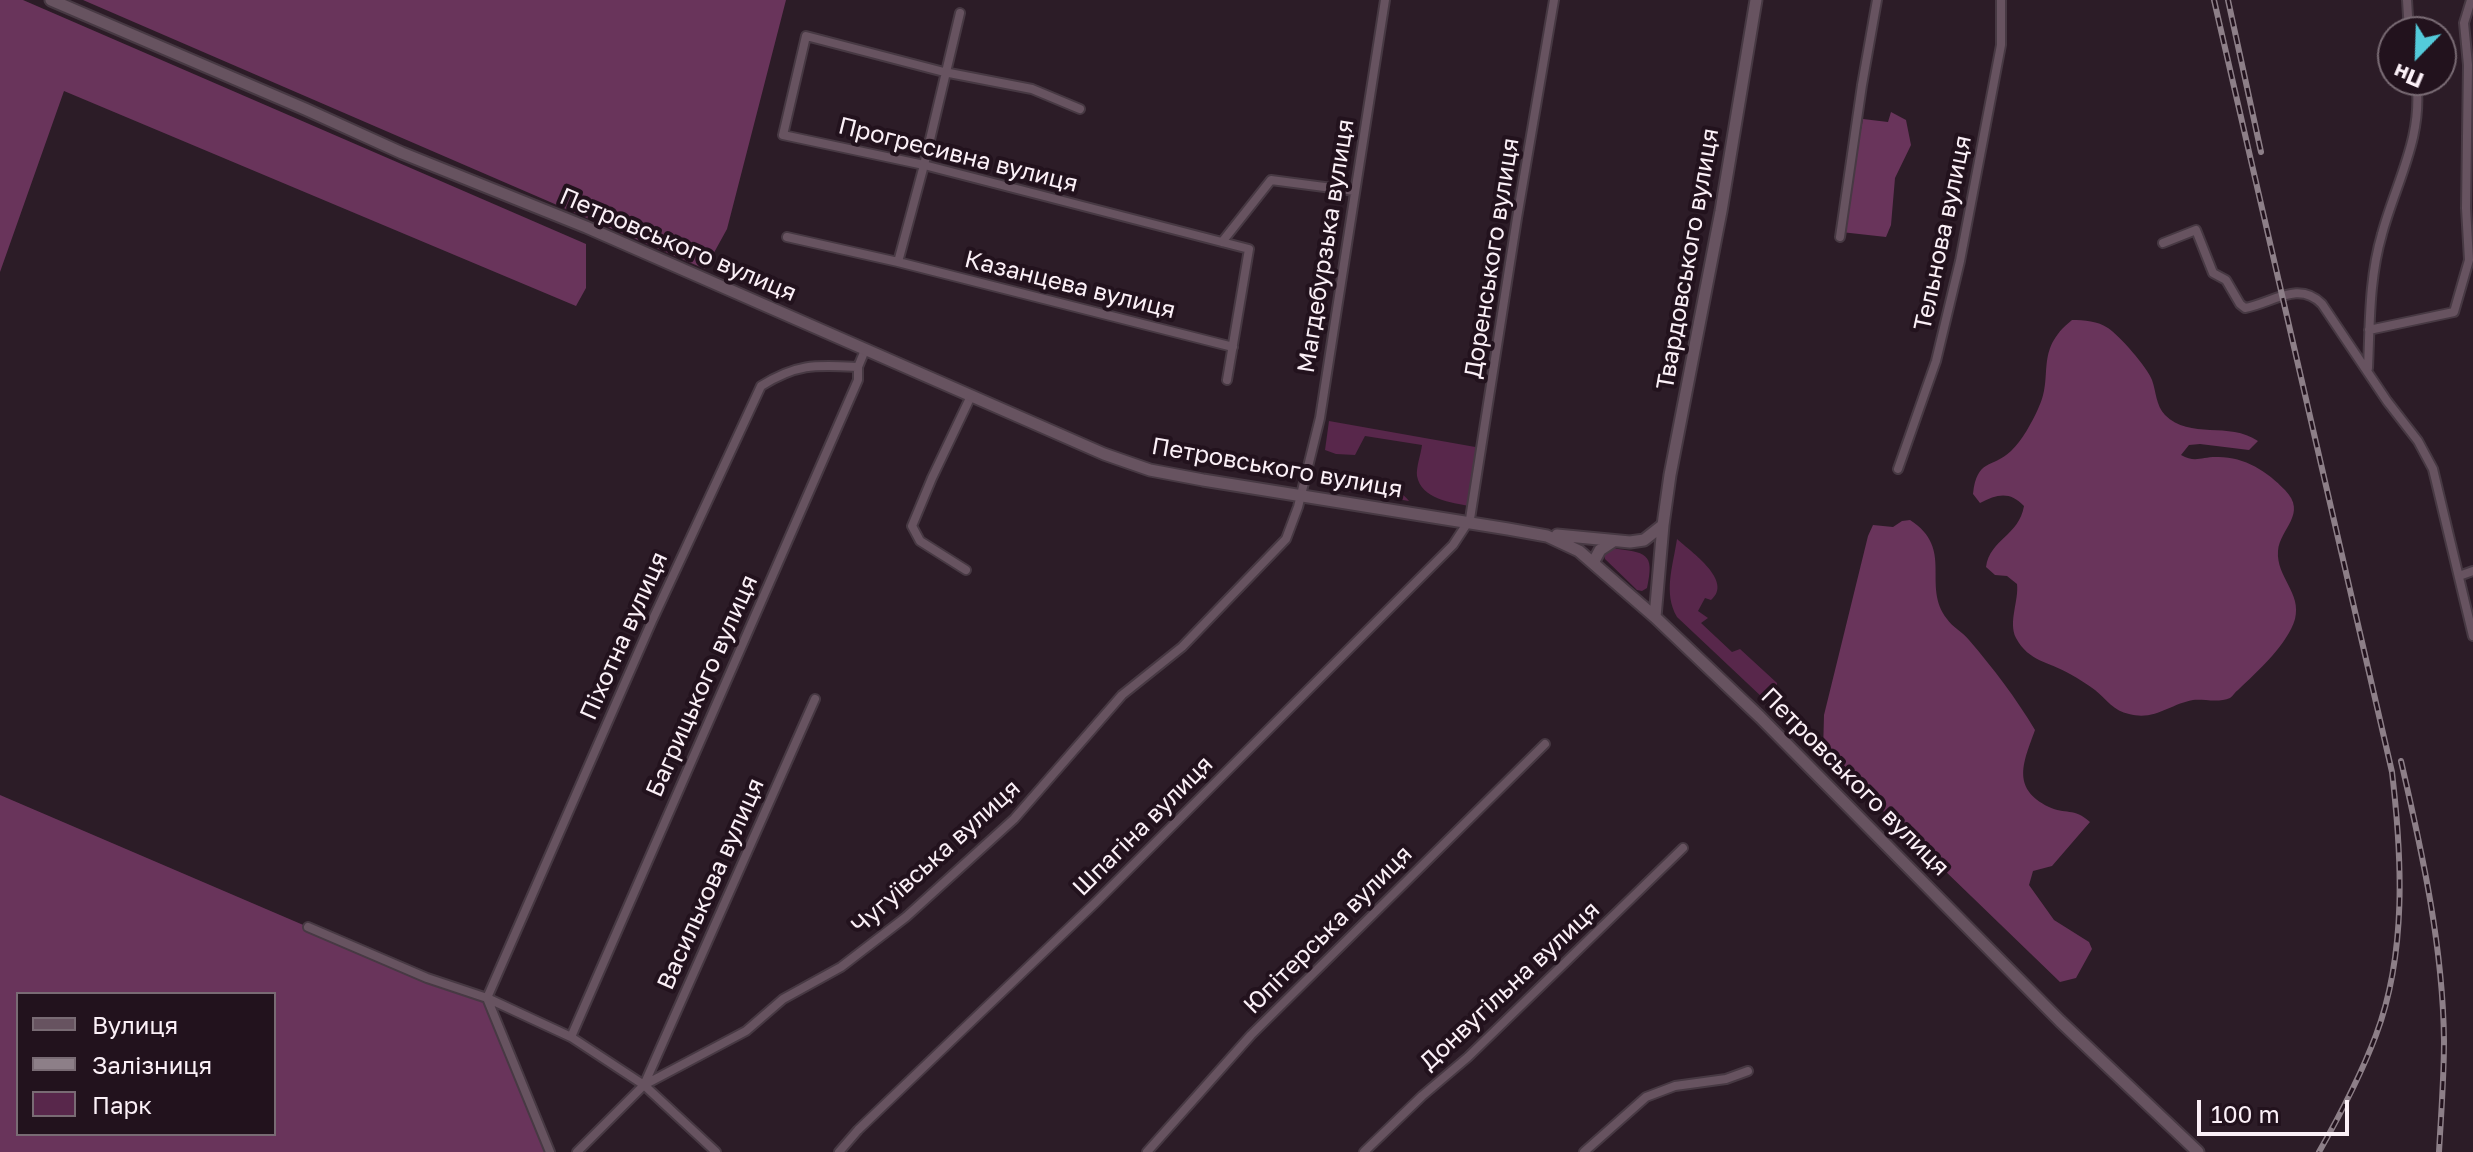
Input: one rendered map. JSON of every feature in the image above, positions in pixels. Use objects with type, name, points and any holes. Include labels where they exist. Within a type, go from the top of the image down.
[{"type":"main road","name":"Петровського вулиця","points":[[51,0],[402,153],[599,233],[1104,454],[1150,470],[1508,529],[1563,542],[1579,551],[1655,617],[1760,717],[2130,1089],[2198,1152]]},
{"type":"main road","name":"Твардовського вулиця","points":[[1655,617],[1670,475],[1721,211],[1756,0]]},
{"type":"main road","points":[[1508,529],[1612,542],[1644,540],[1663,525]]},
{"type":"main road","points":[[1593,563],[1600,550],[1612,542]]},
{"type":"street","name":"Магдебурзька вулиця","points":[[1301,496],[1320,418],[1385,0]]},
{"type":"street","name":"Доренського вулиця","points":[[1469,523],[1554,0]]},
{"type":"street","points":[[1840,237],[1877,0]]},
{"type":"street","name":"Тельнова вулиця","points":[[1898,469],[1936,361],[1960,261],[2001,45],[2001,0]]},
{"type":"street","points":[[2369,330],[2454,312],[2469,260],[2466,208],[2468,65],[2464,23],[2471,0]]},
{"type":"street","points":[[898,262],[960,13]]},
{"type":"street","name":"Прогресивна вулиця","points":[[944,72],[806,36],[783,135],[924,165],[1249,249],[1227,380]]},
{"type":"street","points":[[944,72],[1032,89],[1080,109]]},
{"type":"street","points":[[2367,369],[2371,283],[2382,234],[2408,162],[2418,96]]},
{"type":"street","points":[[1222,242],[1271,180],[1355,191]]},
{"type":"street","points":[[2163,243],[2196,230],[2213,273],[2226,280],[2245,308],[2292,293],[2306,292],[2315,296],[2418,441],[2433,469],[2473,636]]},
{"type":"street","name":"Казанцева вулиця","points":[[787,237],[1233,347]]},
{"type":"street","name":"Багрицького вулиця","points":[[571,1037],[858,380],[858,367],[865,350]]},
{"type":"street","name":"Піхотна вулиця","points":[[487,998],[652,621],[761,386],[783,372],[816,365],[858,367]]},
{"type":"street","points":[[966,570],[920,541],[912,526],[971,396]]},
{"type":"street","name":"Чугуївська вулиця","points":[[644,1085],[746,1031],[783,999],[841,967],[906,917],[1014,819],[1122,695],[1182,647],[1286,539],[1301,496]]},
{"type":"street","name":"Шпагіна вулиця","points":[[839,1152],[858,1130],[1096,902],[1453,545],[1469,523]]},
{"type":"street","points":[[2459,576],[2473,571]]},
{"type":"street","name":"Василькова вулиця","points":[[644,1085],[815,699]]},
{"type":"street","name":"Юпітерська вулиця","points":[[1147,1152],[1251,1035],[1545,744]]},
{"type":"street","name":"Донвугільна вулиця","points":[[1364,1152],[1468,1057],[1683,848]]},
{"type":"street","points":[[308,927],[427,978],[487,998],[571,1037],[644,1085],[713,1151]]},
{"type":"street","points":[[487,998],[550,1152]]},
{"type":"street","points":[[1584,1152],[1646,1097],[1675,1086],[1726,1079],[1748,1071]]},
{"type":"street","points":[[577,1152],[644,1085]]},
{"type":"green space","points":[[1329,421],[1481,448],[1470,506],[1438,498],[1424,490],[1417,476],[1422,445],[1365,436],[1355,455],[1336,454],[1325,450]]},
{"type":"green space","points":[[1367,485],[1395,491],[1409,501],[1348,491]]},
{"type":"green space","points":[[1677,539],[1708,567],[1717,584],[1717,592],[1711,600],[1705,598],[1698,611],[1708,618],[1701,623],[1732,652],[1740,649],[1777,683],[1773,696],[1764,699],[1677,617],[1670,589]]},
{"type":"green space","points":[[1612,548],[1645,556],[1650,567],[1647,588],[1637,590],[1605,559],[1604,553]]},
{"type":"shaded area","points":[[0,0],[23,0],[586,244],[586,288],[576,306],[64,91],[0,272]]},
{"type":"shaded area","points":[[83,0],[786,0],[727,229],[705,269]]},
{"type":"shaded area","points":[[1891,112],[1906,120],[1911,145],[1895,178],[1891,225],[1886,237],[1841,232],[1863,119],[1888,122]]},
{"type":"shaded area","points":[[2072,320],[2100,324],[2119,338],[2145,368],[2160,407],[2175,422],[2198,429],[2235,432],[2258,441],[2249,450],[2189,445],[2181,455],[2194,459],[2226,457],[2254,466],[2285,490],[2294,506],[2291,521],[2280,543],[2278,560],[2295,601],[2295,619],[2279,648],[2230,698],[2193,700],[2155,714],[2138,716],[2119,710],[2086,684],[2033,657],[2021,646],[2013,625],[2017,584],[2007,576],[1995,575],[1986,567],[1993,550],[2017,524],[2024,506],[2008,496],[1980,503],[1973,494],[1975,483],[1982,469],[2011,451],[2026,431],[2043,397],[2053,342]]},
{"type":"shaded area","points":[[1910,520],[1931,543],[1935,555],[1937,593],[1947,619],[1987,661],[2035,730],[2023,773],[2029,791],[2049,807],[2079,814],[2090,822],[2052,866],[2033,871],[2029,885],[2054,920],[2089,942],[2092,949],[2076,978],[2060,982],[1823,753],[1824,715],[1868,536],[1873,525],[1893,527]]},
{"type":"shaded area","points":[[0,795],[427,978],[487,998],[550,1152],[0,1152]]},
{"type":"railway","points":[[2214,0],[2392,772],[2395,804],[2399,905],[2393,971],[2386,1004],[2364,1065],[2319,1152]]},
{"type":"railway","points":[[2228,0],[2261,152]]},
{"type":"railway","points":[[2401,761],[2424,865],[2440,970],[2444,1041],[2439,1152]]}]
